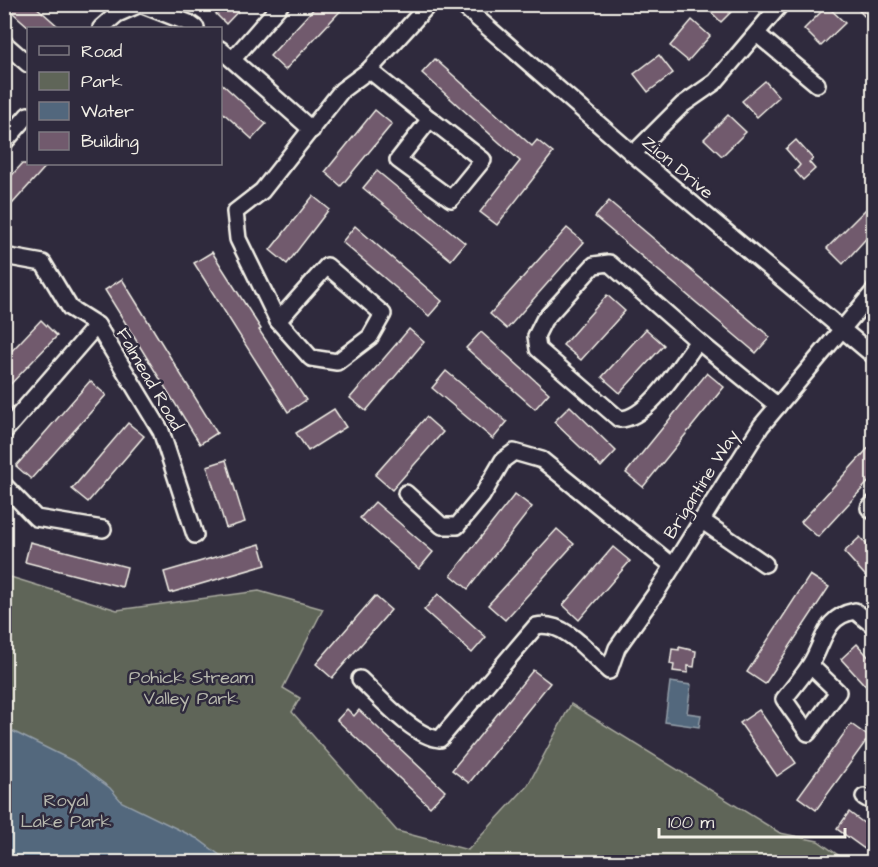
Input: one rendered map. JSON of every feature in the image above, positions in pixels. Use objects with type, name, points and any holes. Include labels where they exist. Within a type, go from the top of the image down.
[{"type":"street","points":[[102,27],[117,14],[140,4],[195,27]]},
{"type":"street","points":[[233,59],[281,4]]},
{"type":"street","points":[[278,321],[327,266],[383,314],[370,337],[337,362],[311,358],[278,321],[238,239],[235,212],[262,190],[342,90],[369,70],[429,4]]},
{"type":"street","name":"Zion Drive","points":[[461,4],[633,154],[873,356]]},
{"type":"street","points":[[633,154],[682,105],[715,82],[782,4]]},
{"type":"street","points":[[757,34],[817,84]]},
{"type":"street","points":[[4,43],[27,63]]},
{"type":"street","points":[[222,51],[312,130]]},
{"type":"street","points":[[369,70],[430,118],[483,160],[451,199],[398,160],[430,118]]},
{"type":"street","points":[[4,143],[27,116]]},
{"type":"street","name":"Falmead Road","points":[[4,256],[43,263],[70,308],[97,325],[161,431],[195,535]]},
{"type":"street","points":[[698,341],[644,411],[630,419],[620,418],[554,365],[538,349],[536,336],[544,320],[594,266],[609,263],[698,341],[778,406]]},
{"type":"street","name":"Brigantine Way","points":[[360,679],[417,731],[428,738],[440,739],[536,626],[546,624],[564,632],[609,671],[617,648],[673,566],[761,426],[873,291]]},
{"type":"street","points":[[4,432],[97,325]]},
{"type":"street","points":[[406,493],[442,526],[457,526],[482,496],[503,460],[514,452],[529,455],[542,460],[673,566]]},
{"type":"street","points":[[4,485],[36,518],[103,529]]},
{"type":"street","points":[[873,503],[870,508],[873,512]]},
{"type":"street","points":[[701,520],[765,564]]},
{"type":"street","points":[[810,665],[830,624],[841,614],[855,611],[873,626]]},
{"type":"green space","name":"Pohick Stream Valley Park","points":[[4,575],[117,610],[259,591],[323,609],[283,688],[300,698],[292,712],[397,831],[468,850],[528,785],[571,704],[780,833],[818,841],[848,862],[5,862]]},
{"type":"water","points":[[670,682],[691,685],[687,713],[701,715],[699,727],[665,722]]},
{"type":"water","name":"Royal Lake Park","points":[[4,727],[73,761],[110,788],[122,802],[198,839],[229,862],[5,862]]},
{"type":"building","points":[[33,4],[59,27],[29,27],[4,5]]},
{"type":"building","points":[[206,4],[245,4],[226,24]]},
{"type":"building","points":[[318,4],[347,4],[285,70],[270,56]]},
{"type":"building","points":[[703,4],[739,4],[721,22]]},
{"type":"building","points":[[853,4],[873,4],[873,6],[864,16]]},
{"type":"building","points":[[827,6],[845,23],[821,46],[804,29]]},
{"type":"building","points":[[692,20],[710,36],[688,61],[670,46]]},
{"type":"building","points":[[659,55],[673,73],[648,92],[634,74]]},
{"type":"building","points":[[435,59],[532,146],[537,140],[553,153],[497,225],[480,212],[520,161],[422,73]]},
{"type":"building","points":[[765,81],[779,97],[757,117],[742,101]]},
{"type":"building","points":[[222,84],[266,124],[252,139],[222,112]]},
{"type":"building","points":[[375,110],[392,124],[341,186],[325,172]]},
{"type":"building","points":[[728,115],[746,132],[722,156],[704,139]]},
{"type":"building","points":[[796,140],[813,159],[809,162],[815,169],[803,180],[795,171],[800,165],[786,149]]},
{"type":"building","points":[[22,164],[47,165],[4,213],[4,184]]},
{"type":"building","points":[[377,171],[465,243],[451,260],[363,188]]},
{"type":"building","points":[[313,196],[329,209],[287,264],[270,250]]},
{"type":"building","points":[[609,201],[770,337],[756,353],[595,217]]},
{"type":"building","points":[[873,202],[873,231],[843,264],[827,248]]},
{"type":"building","points":[[355,226],[442,301],[429,316],[342,242]]},
{"type":"building","points":[[567,228],[584,242],[507,329],[490,314]]},
{"type":"building","points":[[212,252],[261,329],[259,330],[306,400],[288,412],[194,263]]},
{"type":"building","points":[[122,279],[217,433],[200,444],[105,290]]},
{"type":"building","points":[[607,295],[625,311],[581,360],[563,345]]},
{"type":"building","points":[[41,320],[57,336],[4,391],[4,359]]},
{"type":"building","points":[[409,329],[424,342],[366,411],[350,398]]},
{"type":"building","points":[[646,329],[664,345],[620,393],[602,377]]},
{"type":"building","points":[[481,332],[549,393],[535,409],[466,348]]},
{"type":"building","points":[[446,371],[507,422],[493,439],[432,388]]},
{"type":"building","points":[[707,373],[724,387],[643,487],[626,473]]},
{"type":"building","points":[[90,381],[106,395],[31,479],[16,466]]},
{"type":"building","points":[[570,406],[616,451],[601,467],[554,422]]},
{"type":"building","points":[[334,409],[346,427],[308,451],[296,433]]},
{"type":"building","points":[[426,417],[443,432],[392,490],[375,475]]},
{"type":"building","points":[[128,423],[144,436],[88,502],[72,489]]},
{"type":"building","points":[[873,443],[873,477],[818,537],[801,522]]},
{"type":"building","points":[[226,460],[245,522],[226,528],[207,466]]},
{"type":"building","points":[[515,494],[532,507],[468,589],[451,575]]},
{"type":"building","points":[[375,502],[433,552],[419,569],[360,518]]},
{"type":"building","points":[[557,529],[574,544],[505,620],[488,605]]},
{"type":"building","points":[[860,537],[873,552],[873,584],[844,552]]},
{"type":"building","points":[[30,542],[127,567],[122,587],[25,562]]},
{"type":"building","points":[[260,544],[266,565],[170,593],[164,572]]},
{"type":"building","points":[[613,547],[630,561],[579,620],[563,605]]},
{"type":"building","points":[[810,575],[829,587],[765,684],[747,672]]},
{"type":"building","points":[[438,594],[486,637],[472,653],[424,610]]},
{"type":"building","points":[[375,596],[391,610],[332,678],[316,664]]},
{"type":"building","points":[[857,644],[873,662],[873,694],[841,659]]},
{"type":"building","points":[[679,647],[696,651],[694,667],[688,666],[688,673],[673,671],[674,665],[670,664],[672,649],[679,650]]},
{"type":"building","points":[[533,670],[550,683],[469,783],[452,770]]},
{"type":"building","points":[[347,709],[354,716],[359,710],[445,791],[430,807],[337,720]]},
{"type":"building","points":[[759,710],[796,763],[777,776],[740,723]]},
{"type":"building","points":[[851,724],[869,737],[816,810],[798,797]]},
{"type":"building","points":[[849,812],[873,830],[873,855],[837,829]]}]
